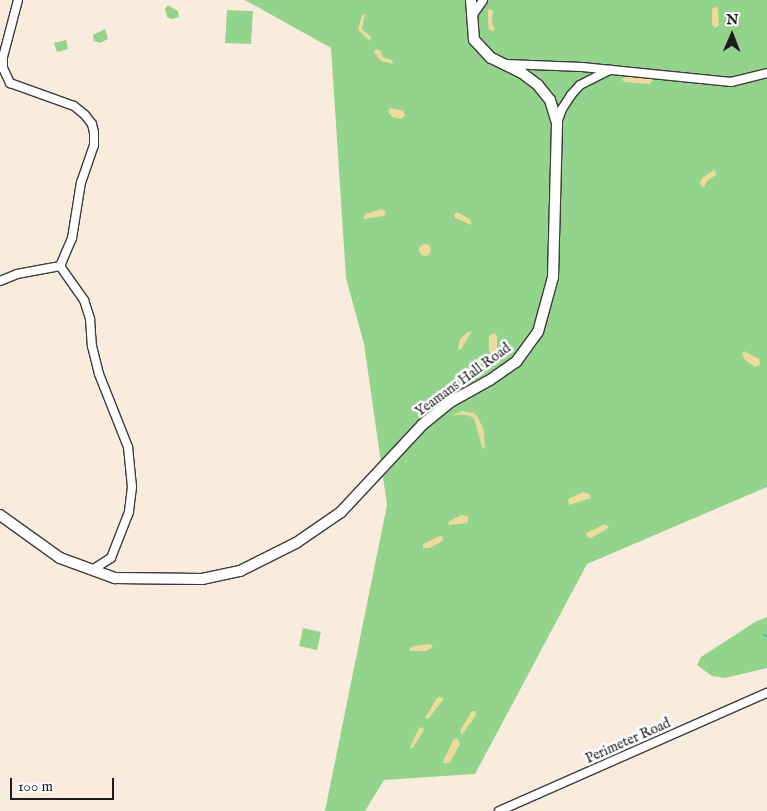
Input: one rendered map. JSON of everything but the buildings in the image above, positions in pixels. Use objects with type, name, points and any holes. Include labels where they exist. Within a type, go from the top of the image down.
[{"type":"street","points":[[18,0],[3,57],[3,68],[10,83],[74,106],[86,115],[92,124],[94,133],[94,144],[80,182],[72,238],[60,266]]},
{"type":"street","name":"Yeamans Hall Road","points":[[0,515],[60,558],[116,578],[202,579],[240,571],[264,560],[342,512],[422,425],[452,401],[490,380],[516,362],[538,332],[553,277],[557,123],[550,100],[538,85],[522,73],[491,58],[474,40],[471,0]]},
{"type":"street","points":[[472,16],[483,0]]},
{"type":"street","points":[[504,64],[613,70],[731,82],[767,73]]},
{"type":"street","points":[[557,123],[570,95],[580,86],[613,70]]},
{"type":"street","points":[[0,281],[17,274],[60,266]]},
{"type":"street","points":[[60,266],[84,300],[90,319],[92,346],[100,374],[128,447],[132,469],[129,512],[118,543],[110,558],[92,570]]},
{"type":"street","name":"Perimeter Road","points":[[499,811],[767,693]]},
{"type":"green space","points":[[245,0],[767,0],[767,487],[587,564],[475,774],[384,780],[365,811],[325,811],[387,505],[364,344],[346,278],[331,48]]},
{"type":"green space","points":[[168,5],[178,11],[179,17],[172,19],[167,17],[165,9]]},
{"type":"green space","points":[[227,10],[253,11],[251,44],[225,43]]},
{"type":"green space","points":[[105,29],[108,39],[100,43],[94,41],[93,35]]},
{"type":"green space","points":[[66,40],[68,49],[57,52],[54,43]]},
{"type":"green space","points":[[767,617],[767,668],[725,678],[712,676],[697,665],[701,657],[755,622]]},
{"type":"green space","points":[[303,628],[321,632],[317,650],[299,646]]},
{"type":"sand","points":[[716,6],[718,9],[719,25],[715,28],[712,25],[712,9]]},
{"type":"sand","points":[[488,10],[493,11],[492,23],[495,29],[493,31],[489,30]]},
{"type":"sand","points":[[365,14],[362,29],[371,37],[370,41],[358,30],[362,15]]},
{"type":"sand","points":[[376,49],[381,51],[383,57],[392,60],[393,64],[381,61],[374,52]]},
{"type":"sand","points":[[625,76],[653,80],[650,84],[625,82],[622,80]]},
{"type":"sand","points":[[390,108],[404,111],[405,116],[401,119],[392,117],[388,112]]},
{"type":"sand","points":[[714,170],[716,175],[708,180],[704,187],[701,186],[702,178]]},
{"type":"sand","points":[[382,209],[386,212],[384,216],[363,219],[365,214]]},
{"type":"sand","points":[[457,212],[470,219],[472,225],[455,218],[454,215]]},
{"type":"sand","points":[[425,244],[431,250],[425,256],[419,250]]},
{"type":"sand","points":[[472,331],[461,349],[458,350],[460,339]]},
{"type":"sand","points":[[494,333],[497,336],[497,351],[492,355],[489,351],[489,336]]},
{"type":"sand","points":[[744,351],[759,359],[760,365],[755,367],[745,360],[742,354]]},
{"type":"sand","points":[[462,411],[474,413],[478,417],[484,431],[485,449],[482,447],[474,418],[467,415],[452,415]]},
{"type":"sand","points":[[583,492],[589,494],[591,498],[569,505],[568,499]]},
{"type":"sand","points":[[462,515],[469,517],[467,523],[448,525],[449,521]]},
{"type":"sand","points":[[605,524],[609,527],[607,529],[591,538],[587,537],[586,533]]},
{"type":"sand","points":[[442,536],[443,541],[429,548],[423,548],[423,544]]},
{"type":"sand","points":[[430,644],[433,647],[426,651],[410,651],[410,648],[413,646]]},
{"type":"sand","points":[[443,697],[443,700],[428,719],[425,718],[437,698]]},
{"type":"sand","points":[[472,711],[475,711],[476,715],[462,735],[460,731]]},
{"type":"sand","points":[[422,727],[424,730],[412,749],[410,747],[419,728]]},
{"type":"sand","points":[[454,739],[458,739],[460,744],[450,762],[444,764],[443,761]]}]
